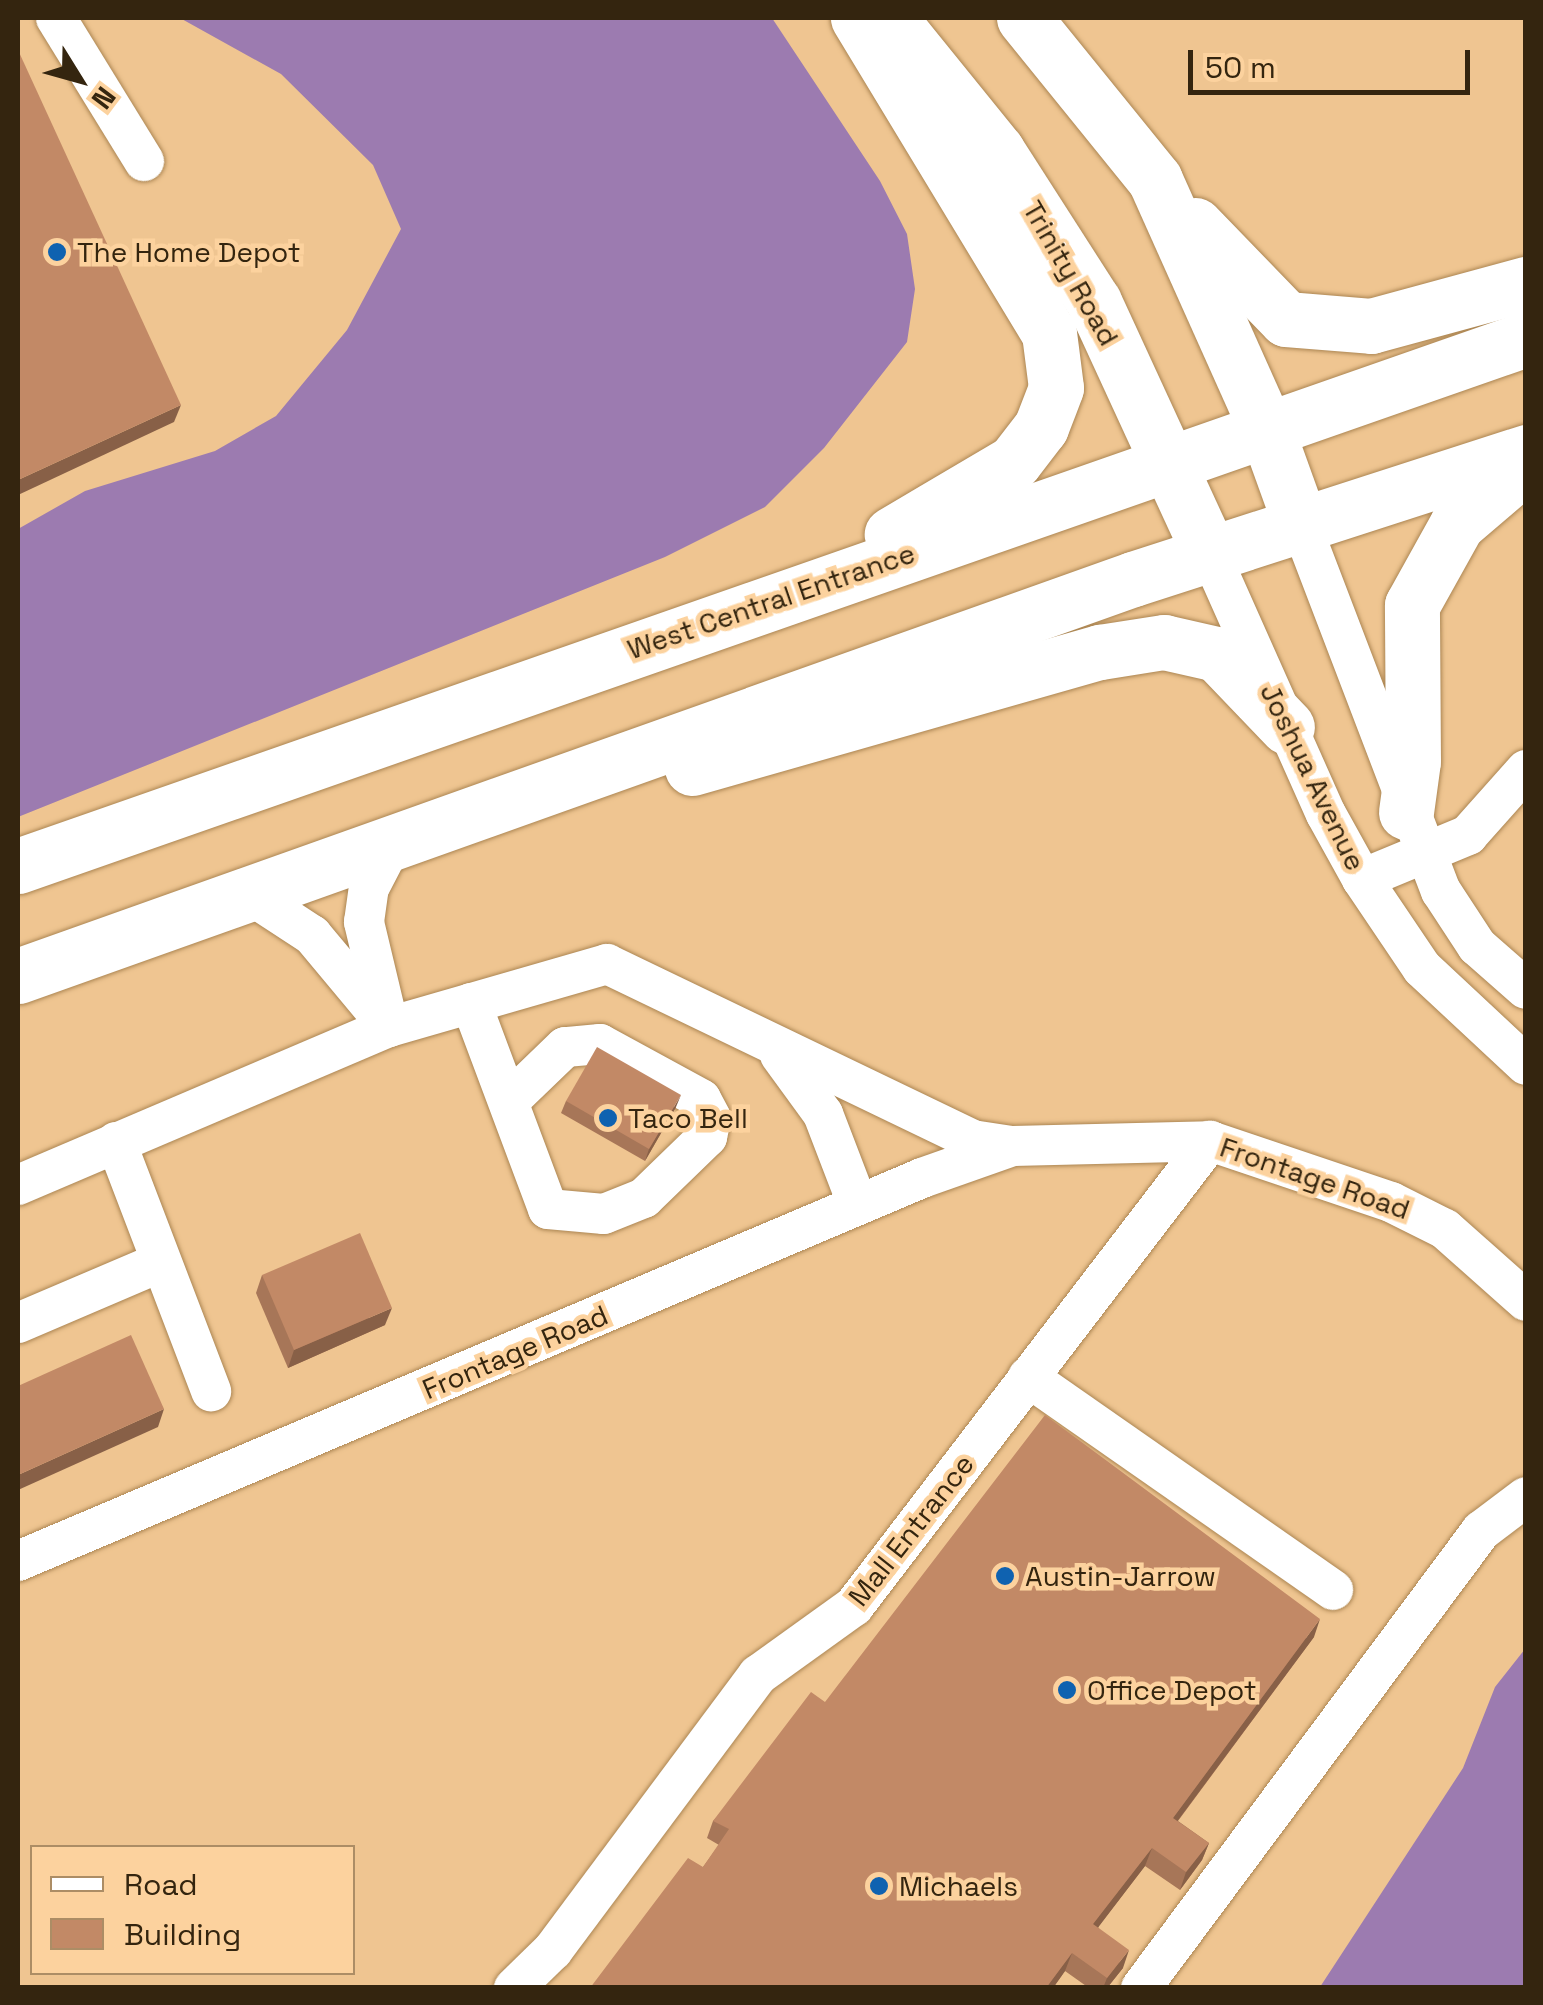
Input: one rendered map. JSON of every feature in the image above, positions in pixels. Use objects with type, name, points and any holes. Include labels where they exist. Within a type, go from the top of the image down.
[{"type":"highway","points":[[788,595],[1014,462],[1041,427],[1056,388],[1049,333],[858,18]]},
{"type":"highway","name":"Trinity Road","points":[[888,18],[998,152],[1094,302],[1212,556]]},
{"type":"highway","points":[[1024,18],[1155,180],[1286,319],[1371,326],[1526,284]]},
{"type":"highway","points":[[1155,180],[1266,428],[1301,525]]},
{"type":"highway","name":"West Central Entrance","points":[[18,866],[1526,339]]},
{"type":"highway","points":[[18,976],[526,790],[1526,452]]},
{"type":"highway","points":[[1415,834],[1409,624],[1416,594],[1468,510],[1526,465]]},
{"type":"highway","points":[[526,790],[662,777],[1100,652],[1164,642],[1218,654],[1287,726]]},
{"type":"street","points":[[56,18],[144,161]]},
{"type":"street","points":[[1301,525],[1415,834],[1477,946],[1526,989]]},
{"type":"street","name":"Joshua Avenue","points":[[1212,556],[1287,726],[1362,879],[1422,968],[1526,1066]]},
{"type":"street","points":[[1362,879],[1415,834],[1476,829],[1526,770]]},
{"type":"street","points":[[389,1027],[364,922],[369,888],[394,840]]},
{"type":"street","points":[[246,892],[312,934],[389,1027]]},
{"type":"street","name":"Frontage Road","points":[[18,1185],[389,1027],[608,964],[956,1134],[1012,1146],[1210,1141],[1424,1216],[1526,1301]]},
{"type":"street","points":[[472,1003],[548,1209],[604,1214],[644,1198],[707,1137],[711,1118],[701,1099],[600,1044],[565,1047],[509,1101]]},
{"type":"street","points":[[771,1046],[823,1114],[858,1206]]},
{"type":"street","name":"Mall Entrance","points":[[514,1988],[552,1950],[758,1674],[854,1606],[1210,1141]]},
{"type":"street","points":[[116,1142],[211,1391]]},
{"type":"street","name":"Frontage Road","points":[[18,1561],[858,1206],[1012,1146]]},
{"type":"street","points":[[18,1322],[161,1262]]},
{"type":"street","points":[[1028,1377],[1333,1590]]},
{"type":"street","points":[[1140,1988],[1481,1531],[1526,1497]]},
{"type":"shaded area","points":[[180,18],[772,18],[880,181],[907,234],[915,289],[907,342],[824,448],[765,507],[665,557],[18,817],[18,529],[85,491],[215,451],[276,416],[347,330],[401,229],[373,165],[281,74]]},
{"type":"shaded area","points":[[1525,1649],[1525,1987],[1320,1987],[1463,1768],[1495,1687]]},
{"type":"building","name":"The Home Depot","points":[[18,50],[181,405],[18,480]]},
{"type":"building","points":[[597,1047],[681,1095],[649,1149],[566,1101]]},
{"type":"building","points":[[360,1233],[392,1308],[294,1350],[262,1275]]},
{"type":"building","points":[[131,1335],[164,1409],[18,1475],[18,1386]]},
{"type":"building","points":[[1045,1415],[1320,1619],[1173,1818],[1209,1843],[1186,1872],[1152,1848],[1093,1924],[1129,1950],[1107,1978],[1072,1953],[1046,1988],[590,1988],[688,1858],[703,1867],[729,1829],[713,1821],[811,1692],[825,1702]]},
{"type":"place","name":"The Home Depot","points":[[57,252]]},
{"type":"place","name":"Taco Bell","points":[[608,1118]]},
{"type":"place","name":"Austin-Jarrow","points":[[1005,1576]]},
{"type":"place","name":"Office Depot","points":[[1067,1690]]},
{"type":"place","name":"Michaels","points":[[879,1886]]}]
